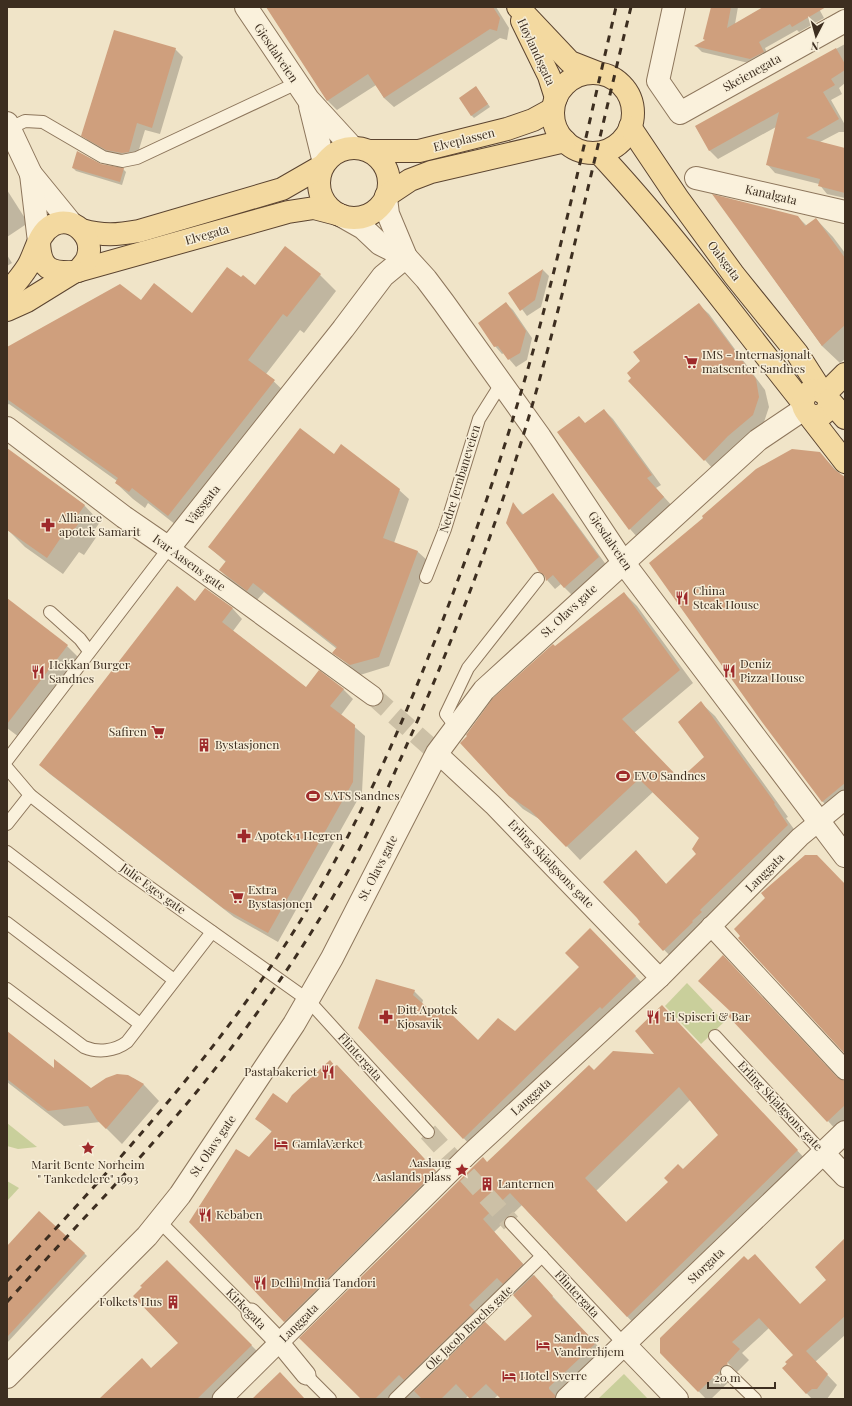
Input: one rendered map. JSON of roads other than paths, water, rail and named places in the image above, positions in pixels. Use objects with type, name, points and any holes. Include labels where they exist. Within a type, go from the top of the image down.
[{"type":"main road","name":"Høylandsgata","points":[[517,7],[570,62],[599,73]]},
{"type":"main road","name":"Høylandsgata","points":[[517,7],[549,76],[554,103]]},
{"type":"main road","points":[[599,73],[610,76],[627,91],[633,112],[630,127],[620,143],[610,149],[599,153],[581,151],[565,141],[558,132],[554,121],[554,103],[563,86],[573,78],[586,74],[599,73]]},
{"type":"main road","name":"Elveplassen","points":[[361,149],[419,151],[507,129],[533,120],[554,103]]},
{"type":"main road","name":"Oalsgata","points":[[630,127],[677,197],[734,275],[830,394],[845,418]]},
{"type":"main road","name":"Elveplassen","points":[[386,197],[410,180],[431,172],[565,141]]},
{"type":"main road","points":[[361,149],[381,160],[387,171],[389,184],[386,197],[374,212],[357,218],[338,215],[326,205],[320,193],[318,180],[323,165],[336,152],[361,149]]},
{"type":"main road","points":[[599,153],[631,187],[845,462]]},
{"type":"main road","name":"Elvegata","points":[[76,227],[99,235],[116,235],[139,231],[282,189],[323,165]]},
{"type":"main road","name":"Elvegata","points":[[7,310],[27,301],[76,272],[288,212],[314,208],[338,215]]},
{"type":"main road","points":[[7,293],[28,266],[43,233],[53,224],[62,222],[76,227],[87,236],[90,247],[88,256],[76,272],[57,273],[49,269],[39,255],[39,242]]},
{"type":"main road","name":"St. Olavs gate","points":[[805,409],[806,395],[813,390],[830,394],[845,374]]},
{"type":"street","name":"Gjesdalveien","points":[[246,7],[302,91],[361,149]]},
{"type":"street","name":"Skeienegata","points":[[674,7],[658,81],[680,113],[845,21]]},
{"type":"street","name":"Gjesdalveien","points":[[302,91],[323,165]]},
{"type":"street","points":[[8,125],[31,174],[76,227]]},
{"type":"street","points":[[31,174],[39,242]]},
{"type":"street","name":"Kanalgata","points":[[696,178],[845,212]]},
{"type":"street","name":"Gjesdalveien","points":[[386,197],[388,214],[406,258]]},
{"type":"street","name":"Gjesdalveien","points":[[338,215],[364,228],[380,244],[406,258],[426,279],[501,384],[623,562],[845,856]]},
{"type":"street","name":"Vågsgata","points":[[169,548],[383,276],[406,258]]},
{"type":"street","name":"St. Olavs gate","points":[[7,1377],[160,1222],[180,1195],[294,1024],[332,958],[437,754],[484,690],[758,440],[805,409]]},
{"type":"street","name":"Ivar Aasens gate","points":[[7,428],[124,517],[373,696]]},
{"type":"street","name":"Erling Skjalgsons gate","points":[[437,754],[493,805],[660,978]]},
{"type":"street","name":"Langgata","points":[[222,1399],[469,1154],[660,978],[818,821],[845,800]]},
{"type":"street","points":[[711,926],[845,1070]]},
{"type":"street","name":"Storgata","points":[[567,1399],[845,1132]]},
{"type":"street","name":"Erling Skjalgsons gate","points":[[823,1153],[845,1176]]},
{"type":"street","name":"Kirkegata","points":[[251,1313],[279,1342],[306,1375]]},
{"type":"street","name":"Flintergata","points":[[624,1345],[678,1399]]},
{"type":"lane","points":[[8,125],[25,121],[43,122],[103,157],[122,161],[138,158],[302,91]]},
{"type":"lane","name":"Nedre Jernbaneveien","points":[[426,577],[445,529],[479,419],[501,384]]},
{"type":"lane","name":"Vågsgata","points":[[7,760],[169,548]]},
{"type":"lane","points":[[456,727],[446,714],[468,668],[538,579]]},
{"type":"lane","points":[[50,612],[80,639],[90,651]]},
{"type":"lane","name":"Julie Eges gate","points":[[7,768],[30,795],[121,867],[308,1000]]},
{"type":"lane","points":[[7,824],[30,795]]},
{"type":"lane","points":[[7,852],[174,980]]},
{"type":"lane","points":[[7,923],[140,1024]]},
{"type":"lane","points":[[7,989],[84,1047],[91,1050],[115,1049],[121,1046],[140,1024],[212,932]]},
{"type":"lane","name":"Flintergata","points":[[308,1000],[428,1132]]},
{"type":"lane","name":"Erling Skjalgsons gate","points":[[715,1036],[823,1153]]},
{"type":"lane","name":"Kirkegata","points":[[160,1222],[251,1313]]},
{"type":"lane","name":"Flintergata","points":[[511,1223],[624,1345]]},
{"type":"lane","name":"Ole Jacob Brochs gate","points":[[395,1399],[542,1256]]},
{"type":"lane","points":[[727,1372],[755,1399]]},
{"type":"lane","name":"Kirkegata","points":[[306,1375],[330,1399]]},
{"type":"tunnel","points":[[373,696],[437,753]]},
{"type":"tunnel","points":[[428,1132],[511,1223]]},
{"type":"railway","points":[[7,1281],[82,1200],[154,1118],[190,1076],[224,1032],[256,988],[308,909],[364,804],[398,731],[443,619],[486,502],[511,424],[535,344],[557,260],[616,7]]},
{"type":"railway","points":[[7,1302],[152,1144],[218,1065],[272,992],[305,942],[348,871],[368,832],[449,646],[497,517],[525,429],[551,338],[631,7]]},
{"type":"place","name":"IMS - Internasjonalt matsenter Sandnes","points":[[691,362]]},
{"type":"place","name":"Alliance apotek Samarit","points":[[48,525]]},
{"type":"place","name":"China Steak House","points":[[682,598]]},
{"type":"place","name":"Deniz Pizza House","points":[[729,671]]},
{"type":"place","name":"Hekkan Burger Sandnes","points":[[38,672]]},
{"type":"place","name":"Safiren","points":[[158,732]]},
{"type":"place","name":"Bystasjonen","points":[[204,745]]},
{"type":"place","name":"EVO Sandnes","points":[[623,776]]},
{"type":"place","name":"SATS Sandnes","points":[[313,796]]},
{"type":"place","name":"Apotek 1 Hegren","points":[[244,836]]},
{"type":"place","name":"Extra Bystasjonen","points":[[237,897]]},
{"type":"place","name":"Ditt Apotek Kjosavik","points":[[386,1017]]},
{"type":"place","name":"Ti Spiseri & Bar","points":[[653,1017]]},
{"type":"place","name":"Pastabakeriet","points":[[328,1072]]},
{"type":"place","name":"GamlaVærket","points":[[281,1144]]},
{"type":"place","name":"Marit Bente Norheim \" Tankedelere\" 1993","points":[[88,1148]]},
{"type":"place","name":"Aaslaug Aaslands plass","points":[[462,1170]]},
{"type":"place","name":"Lanternen","points":[[487,1184]]},
{"type":"place","name":"Kebaben","points":[[205,1215]]},
{"type":"place","name":"Delhi India Tandori","points":[[260,1283]]},
{"type":"place","name":"Folkets Hus","points":[[173,1302]]},
{"type":"place","name":"Sandnes Vandrerhjem","points":[[543,1345]]},
{"type":"place","name":"Hotel Sverre","points":[[509,1376]]}]
